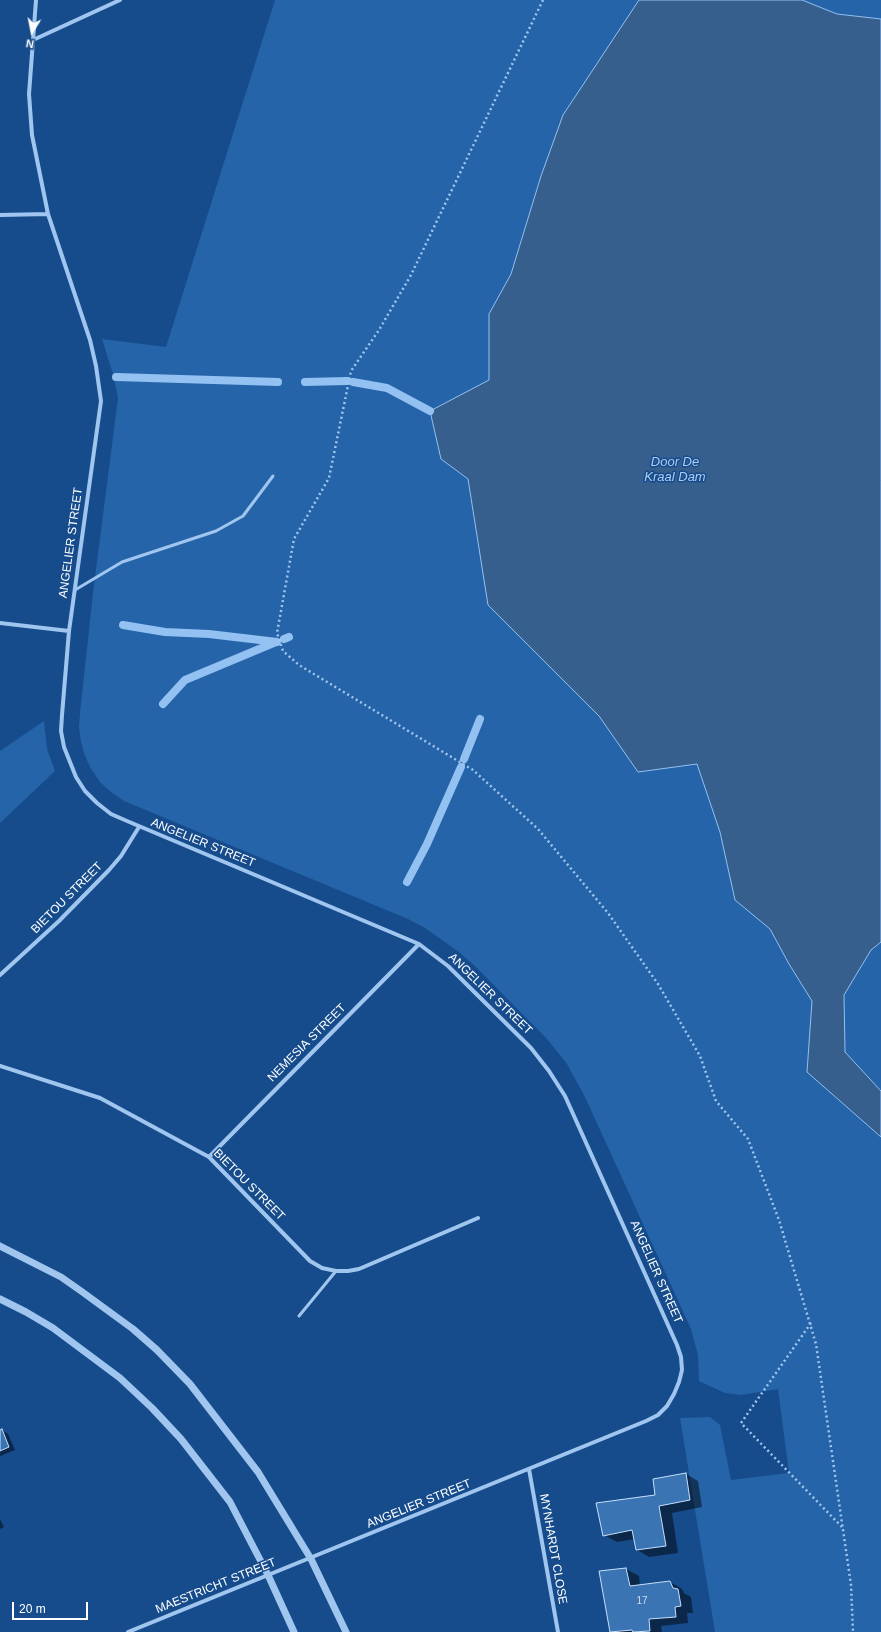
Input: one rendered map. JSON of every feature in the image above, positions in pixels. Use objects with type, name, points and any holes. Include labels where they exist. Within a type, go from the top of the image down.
[{"type":"street","name":"ANGELIER STREET","points":[[36,0],[29,94],[32,135],[48,214],[90,340],[96,366],[101,401],[70,631],[61,731],[64,747],[76,777],[85,791],[111,814],[419,944],[448,966],[531,1048],[549,1071],[565,1096],[674,1338],[681,1357],[682,1370],[674,1394],[667,1406],[658,1414],[646,1421],[311,1559]]},
{"type":"street","points":[[33,40],[120,0]]},
{"type":"street","points":[[0,215],[48,214]]},
{"type":"street","points":[[0,623],[70,631]]},
{"type":"street","name":"BIETOU STREET","points":[[0,975],[59,921],[109,870],[121,856],[140,827]]},
{"type":"street","name":"NEMESIA STREET","points":[[209,1157],[419,944]]},
{"type":"street","name":"BIETOU STREET","points":[[0,1066],[100,1098],[209,1157],[310,1261],[322,1268],[336,1271],[359,1269],[478,1218]]},
{"type":"street","points":[[0,1246],[66,1281],[133,1329],[157,1350],[204,1401],[258,1472],[311,1559],[346,1632]]},
{"type":"street","points":[[0,1299],[53,1328],[120,1378],[152,1408],[181,1439],[230,1502],[268,1575],[294,1632]]},
{"type":"street","name":"MYNHARDT CLOSE","points":[[529,1469],[558,1632]]},
{"type":"street","name":"MAESTRICHT STREET","points":[[128,1632],[311,1559]]},
{"type":"lane","points":[[75,590],[122,562],[216,531],[243,516],[273,476]]},
{"type":"lane","points":[[299,1316],[336,1271]]},
{"type":"path","points":[[543,0],[411,275],[379,330],[351,371],[329,478],[294,539],[277,633],[283,651],[299,665],[473,770],[538,829],[608,913],[658,984],[700,1056],[716,1101],[748,1139],[779,1220],[811,1323],[816,1344],[851,1586],[853,1632]]},
{"type":"path","points":[[811,1323],[741,1423],[843,1527]]},
{"type":"shaded area","points":[[275,0],[639,0],[541,176],[511,274],[489,314],[489,380],[441,459],[468,479],[488,605],[599,716],[638,772],[697,763],[720,832],[735,900],[770,929],[789,964],[812,1001],[807,1072],[881,1137],[881,1632],[715,1632],[680,1418],[710,1417],[720,1425],[731,1480],[789,1473],[778,1389],[741,1395],[725,1393],[699,1381],[698,1355],[691,1329],[585,1097],[567,1064],[547,1039],[476,967],[459,952],[425,928],[408,919],[124,801],[100,782],[91,769],[85,756],[79,727],[80,713],[93,593],[118,398],[113,374],[102,339],[166,347]]},
{"type":"shaded area","points":[[802,0],[881,0],[881,19],[837,14]]},
{"type":"shaded area","points":[[44,721],[47,749],[55,771],[0,823],[0,751]]},
{"type":"shaded area","points":[[881,942],[881,1091],[845,1052],[844,995],[871,950]]},
{"type":"water","name":"Door De Kraal Dam","points":[[639,0],[802,0],[837,14],[881,19],[881,942],[871,950],[844,995],[845,1052],[881,1091],[881,1137],[807,1072],[812,1001],[789,964],[770,929],[735,900],[720,832],[697,764],[638,772],[599,716],[488,605],[468,479],[441,459],[430,411],[489,380],[489,314],[511,274],[541,176],[563,115]]},
{"type":"building","points":[[2,1429],[9,1447],[0,1451],[0,1430]]},
{"type":"building","points":[[686,1473],[690,1500],[659,1506],[666,1546],[636,1550],[632,1530],[603,1536],[596,1503],[655,1495],[653,1479]]},
{"type":"building","points":[[626,1568],[630,1586],[670,1581],[673,1588],[678,1589],[681,1606],[675,1607],[676,1617],[649,1619],[650,1631],[633,1632],[632,1630],[610,1632],[599,1571]]},
{"type":"waterway","points":[[116,377],[278,382]]},
{"type":"waterway","points":[[305,382],[347,381]]},
{"type":"waterway","points":[[353,382],[387,388],[430,411]]},
{"type":"waterway","points":[[123,625],[165,632],[209,634],[277,642]]},
{"type":"waterway","points":[[284,639],[289,637]]},
{"type":"waterway","points":[[163,704],[185,680],[276,642]]},
{"type":"waterway","points":[[464,759],[480,719]]},
{"type":"waterway","points":[[407,882],[427,844],[461,767]]}]
